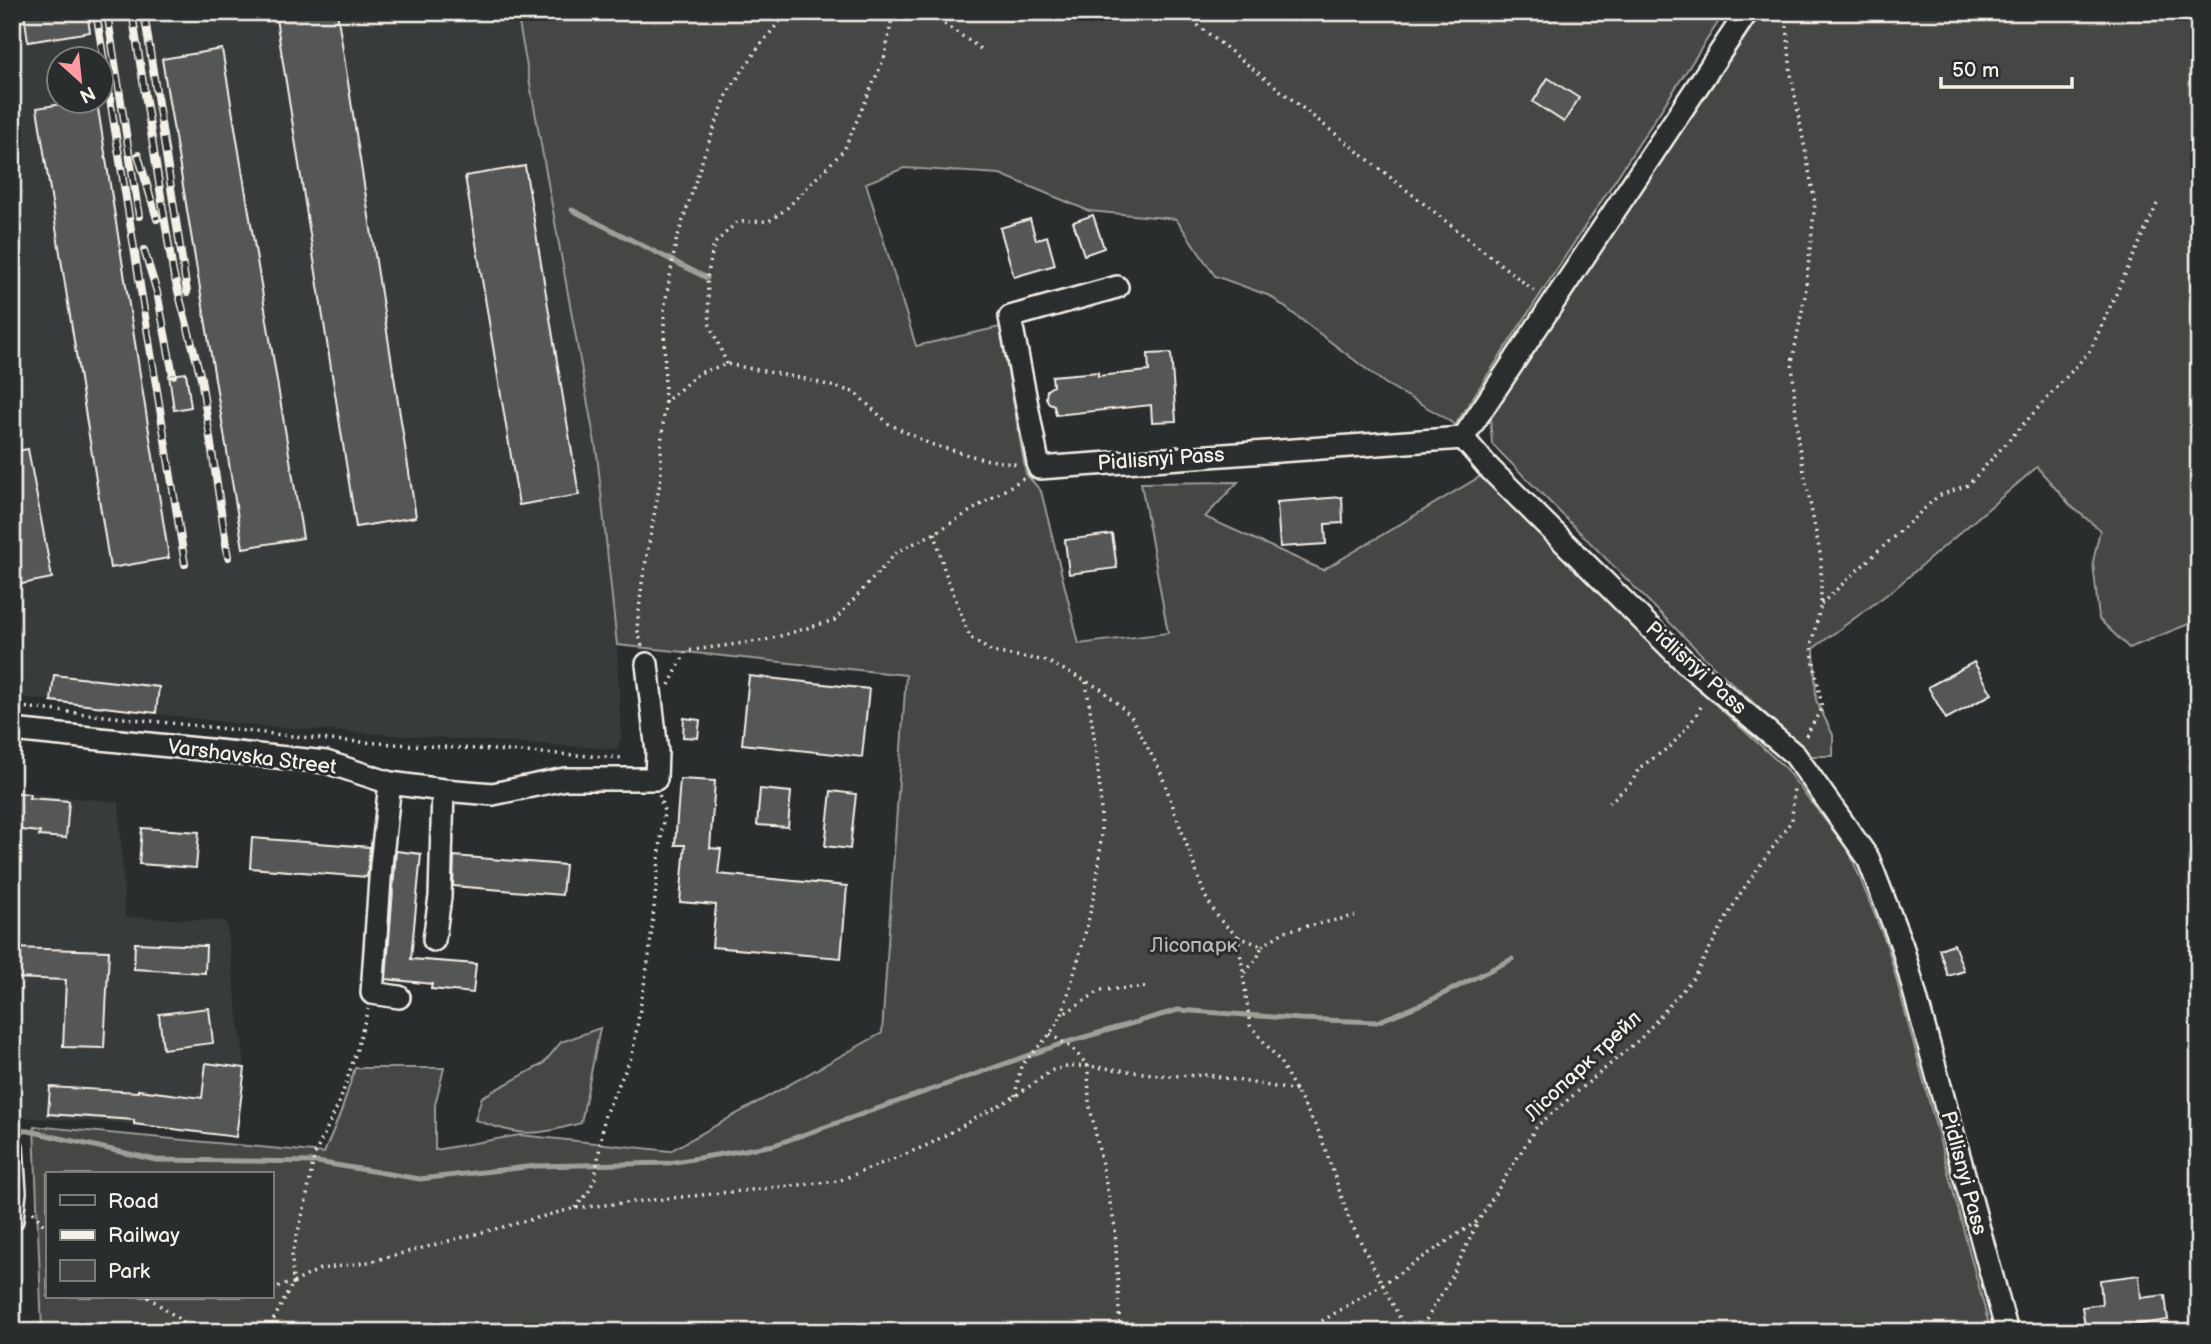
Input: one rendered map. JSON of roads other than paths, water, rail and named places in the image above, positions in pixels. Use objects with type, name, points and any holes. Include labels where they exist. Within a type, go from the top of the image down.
[{"type":"street","points":[[1463,439],[1550,304],[1747,12]]},
{"type":"street","name":"Pidlisnyi Pass","points":[[1117,287],[1010,317],[1039,468],[1463,439],[1658,636],[1795,755],[1868,858],[1902,946],[2007,1332]]},
{"type":"street","name":"Varshavska Street","points":[[12,730],[326,762],[390,783],[493,794],[565,779],[656,779],[657,752],[647,664]]},
{"type":"street","points":[[390,783],[372,993],[399,997]]},
{"type":"street","points":[[434,940],[440,897],[443,790]]},
{"type":"street","points":[[12,1147],[15,1192],[12,1220]]},
{"type":"waterway","points":[[572,210],[707,278]]},
{"type":"waterway","points":[[12,1130],[29,1131],[156,1160],[317,1162],[420,1179],[536,1166],[669,1163],[774,1145],[1064,1043],[1178,1010],[1377,1022],[1429,1001],[1512,959]]},
{"type":"railway","points":[[96,12],[185,564]]},
{"type":"railway","points":[[107,12],[139,216]]},
{"type":"railway","points":[[132,12],[173,272],[201,378],[228,557]]},
{"type":"railway","points":[[144,12],[187,292]]},
{"type":"railway","points":[[138,155],[157,219]]},
{"type":"railway","points":[[144,250],[157,292],[173,375]]},
{"type":"park label","name":"Лісопарк","points":[[1194,945]]}]
